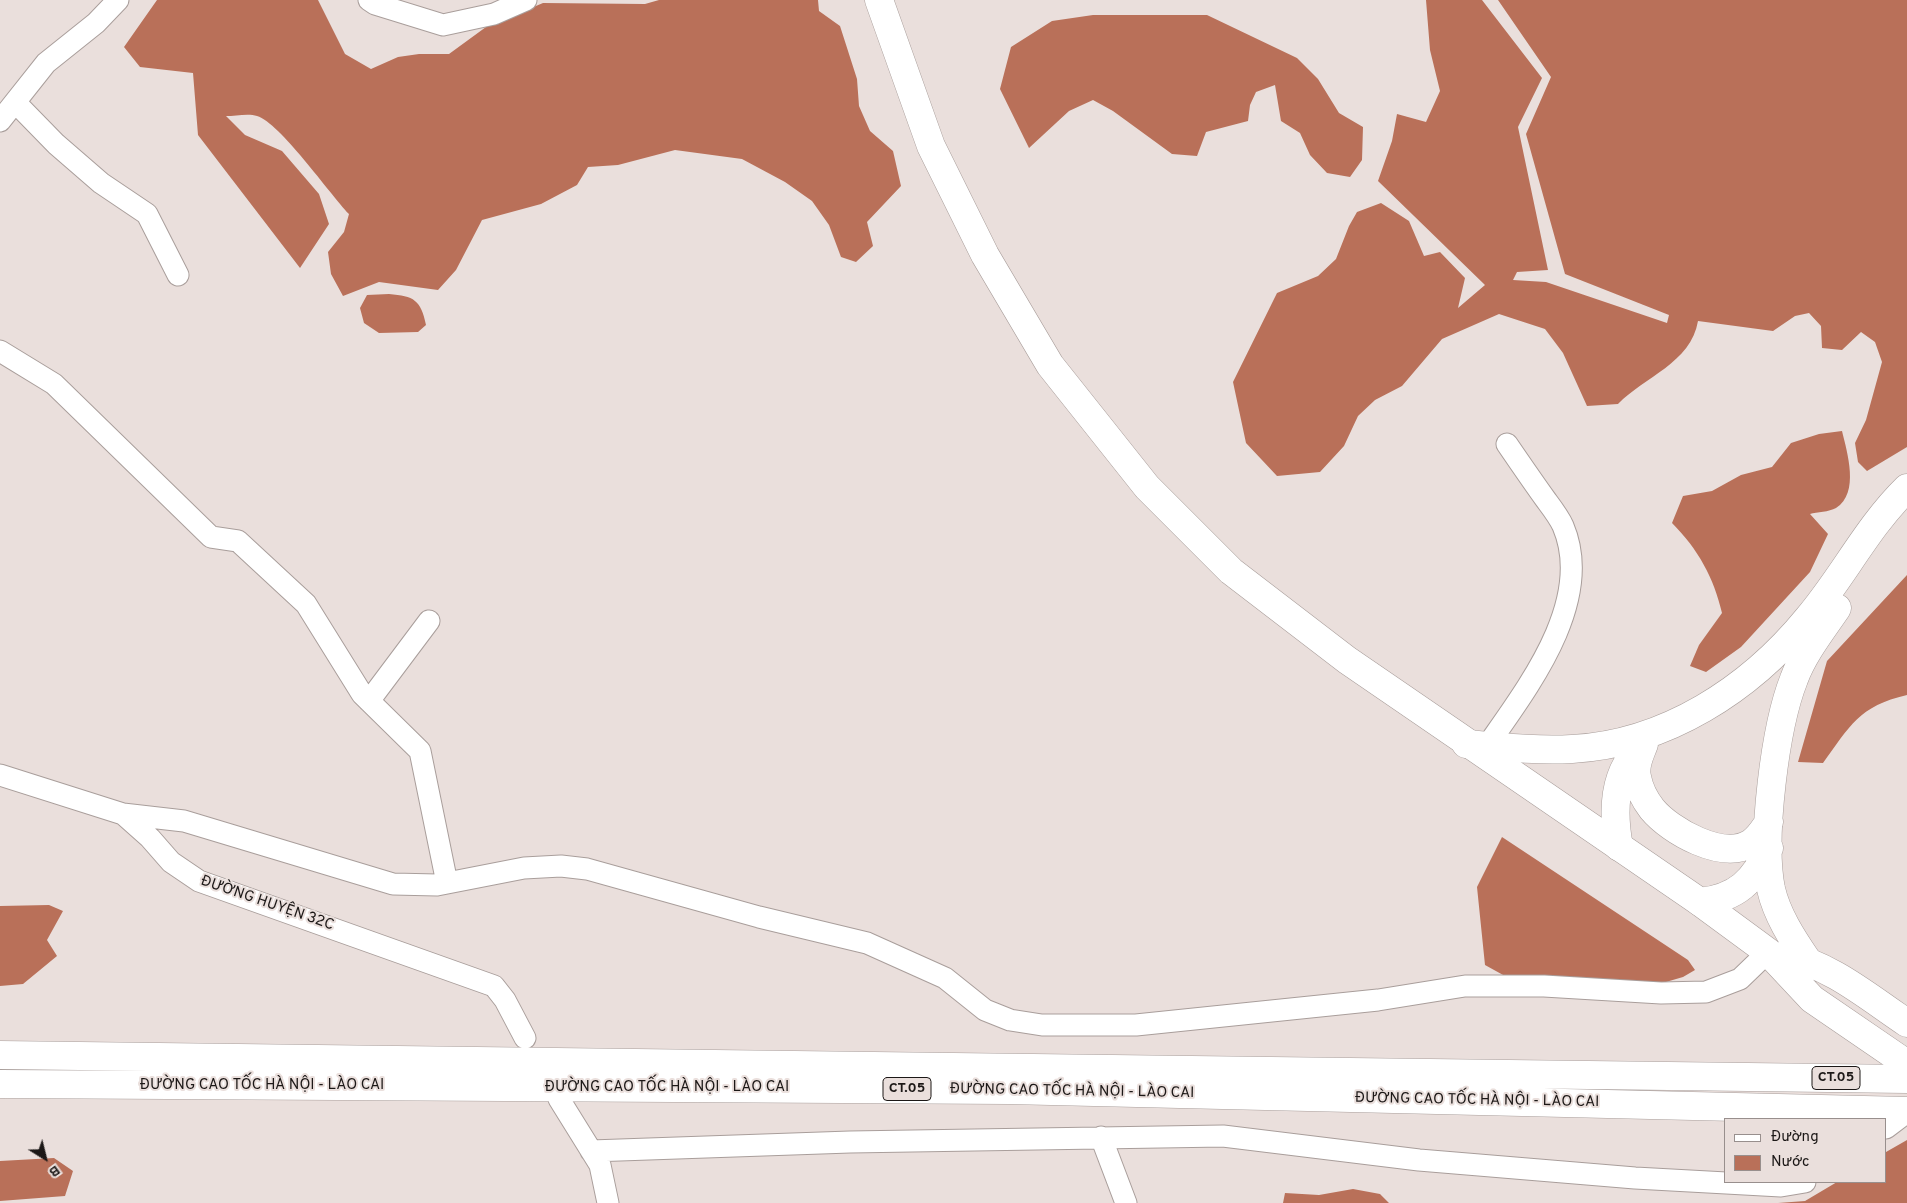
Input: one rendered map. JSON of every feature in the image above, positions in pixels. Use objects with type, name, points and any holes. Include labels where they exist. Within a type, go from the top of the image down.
[{"type":"main road","points":[[879,0],[931,146],[985,255],[1050,365],[1141,480],[1231,572],[1347,660],[1477,745],[1619,847],[1700,902],[1768,952],[1812,999],[1907,1064]]},
{"type":"main road","points":[[1619,847],[1614,823],[1618,784],[1627,762],[1654,736],[1708,706],[1748,678],[1789,641],[1810,617],[1880,518],[1907,488]]},
{"type":"main road","points":[[1807,960],[1784,924],[1771,889],[1769,835],[1777,742],[1794,678],[1816,639],[1846,595],[1907,516]]},
{"type":"main road","points":[[1477,745],[1521,749],[1573,749],[1654,736]]},
{"type":"main road","points":[[1654,736],[1637,763],[1637,776],[1643,794],[1652,809],[1678,830],[1701,843],[1719,849],[1739,847],[1769,835]]},
{"type":"main road","points":[[1700,902],[1721,900],[1751,879],[1760,868],[1769,835]]},
{"type":"main road","points":[[1768,952],[1807,960],[1832,972],[1907,1023]]},
{"type":"main road","name":"ĐƯỜNG CAO TỐC HÀ NỘI - LÀO CAI","points":[[0,1055],[1907,1079]]},
{"type":"main road","name":"ĐƯỜNG CAO TỐC HÀ NỘI - LÀO CAI","points":[[0,1084],[1008,1090],[1907,1112]]},
{"type":"street","points":[[0,121],[46,63],[96,23],[118,0]]},
{"type":"street","points":[[370,0],[374,4],[443,24],[494,14],[526,0]]},
{"type":"street","points":[[15,102],[56,144],[101,184],[147,214],[178,275]]},
{"type":"street","points":[[0,351],[54,384],[211,537],[238,541],[306,604],[362,694],[420,751],[447,884]]},
{"type":"street","points":[[1477,745],[1552,647],[1566,608],[1570,572],[1569,541],[1562,524],[1507,444]]},
{"type":"street","points":[[369,701],[429,621]]},
{"type":"street","name":"ĐƯỜNG HUYỆN 32C","points":[[0,775],[123,814],[150,838],[170,862],[199,881],[494,986],[505,1000],[525,1038]]},
{"type":"street","points":[[123,814],[184,821],[393,884],[447,884],[524,868],[561,866],[587,869],[759,917],[867,943],[945,978],[985,1010],[1010,1020],[1042,1025],[1136,1025],[1378,1000],[1465,986],[1544,986],[1662,992],[1706,992],[1740,979],[1768,952]]},
{"type":"street","points":[[559,1099],[600,1164],[608,1203]]},
{"type":"street","points":[[1887,1127],[1907,1112]]},
{"type":"street","points":[[591,1151],[1101,1137],[1223,1136],[1420,1160],[1625,1178],[1781,1186],[1799,1183]]},
{"type":"street","points":[[1101,1137],[1126,1203]]},
{"type":"water","points":[[157,0],[318,0],[345,54],[371,69],[398,57],[419,54],[449,54],[486,27],[543,3],[645,4],[659,0],[818,0],[819,11],[840,26],[857,79],[859,106],[870,131],[893,151],[901,186],[867,222],[873,246],[856,262],[841,257],[829,225],[812,201],[785,182],[742,159],[675,150],[618,165],[588,167],[577,185],[541,204],[482,220],[456,270],[438,290],[379,282],[343,296],[331,274],[328,252],[344,232],[349,214],[291,145],[267,121],[257,116],[226,116],[245,135],[282,151],[319,194],[329,224],[300,268],[198,135],[193,73],[140,67],[124,47]]},
{"type":"water","points":[[1426,0],[1482,0],[1542,78],[1518,127],[1548,270],[1517,272],[1513,280],[1546,282],[1667,323],[1669,315],[1565,274],[1526,134],[1551,77],[1498,0],[1907,0],[1907,447],[1867,471],[1858,462],[1855,443],[1866,420],[1882,362],[1875,342],[1861,332],[1842,350],[1822,348],[1821,326],[1809,313],[1795,316],[1773,331],[1698,321],[1694,336],[1676,359],[1618,404],[1587,406],[1563,353],[1545,329],[1499,314],[1442,339],[1402,386],[1375,400],[1358,416],[1344,446],[1320,472],[1277,476],[1246,443],[1233,382],[1277,293],[1318,276],[1336,259],[1349,226],[1357,212],[1381,203],[1409,221],[1424,256],[1440,252],[1465,278],[1458,308],[1485,285],[1378,181],[1392,141],[1397,114],[1426,122],[1440,91],[1430,50]]},
{"type":"water","points":[[1093,15],[1207,15],[1297,58],[1318,79],[1339,113],[1363,127],[1362,160],[1350,177],[1327,173],[1310,155],[1300,133],[1281,121],[1275,85],[1256,92],[1250,105],[1248,121],[1206,132],[1197,156],[1172,154],[1113,111],[1093,100],[1069,111],[1029,148],[1000,89],[1011,47],[1052,21]]},
{"type":"water","points":[[389,294],[405,296],[415,301],[422,310],[426,325],[418,332],[379,333],[364,323],[360,308],[367,295]]},
{"type":"water","points":[[1842,431],[1849,461],[1850,483],[1848,493],[1836,508],[1810,514],[1828,534],[1810,572],[1741,647],[1706,672],[1690,666],[1699,645],[1722,613],[1710,576],[1704,565],[1690,543],[1672,523],[1683,496],[1712,491],[1741,475],[1772,467],[1791,443],[1819,434]]},
{"type":"water","points":[[1907,575],[1907,695],[1877,705],[1857,719],[1823,763],[1798,762],[1827,661]]},
{"type":"water","points":[[1502,837],[1688,960],[1695,970],[1683,977],[1659,984],[1514,981],[1485,965],[1477,887]]},
{"type":"water","points":[[49,905],[63,911],[47,940],[57,956],[23,984],[0,986],[0,906]]},
{"type":"water","points":[[1907,1140],[1907,1203],[1778,1203],[1805,1201],[1835,1183],[1887,1183],[1887,1151]]},
{"type":"water","points":[[54,1158],[73,1171],[65,1196],[0,1201],[0,1161]]},
{"type":"water","points":[[1353,1189],[1380,1194],[1389,1203],[1283,1203],[1285,1193],[1319,1195]]}]
